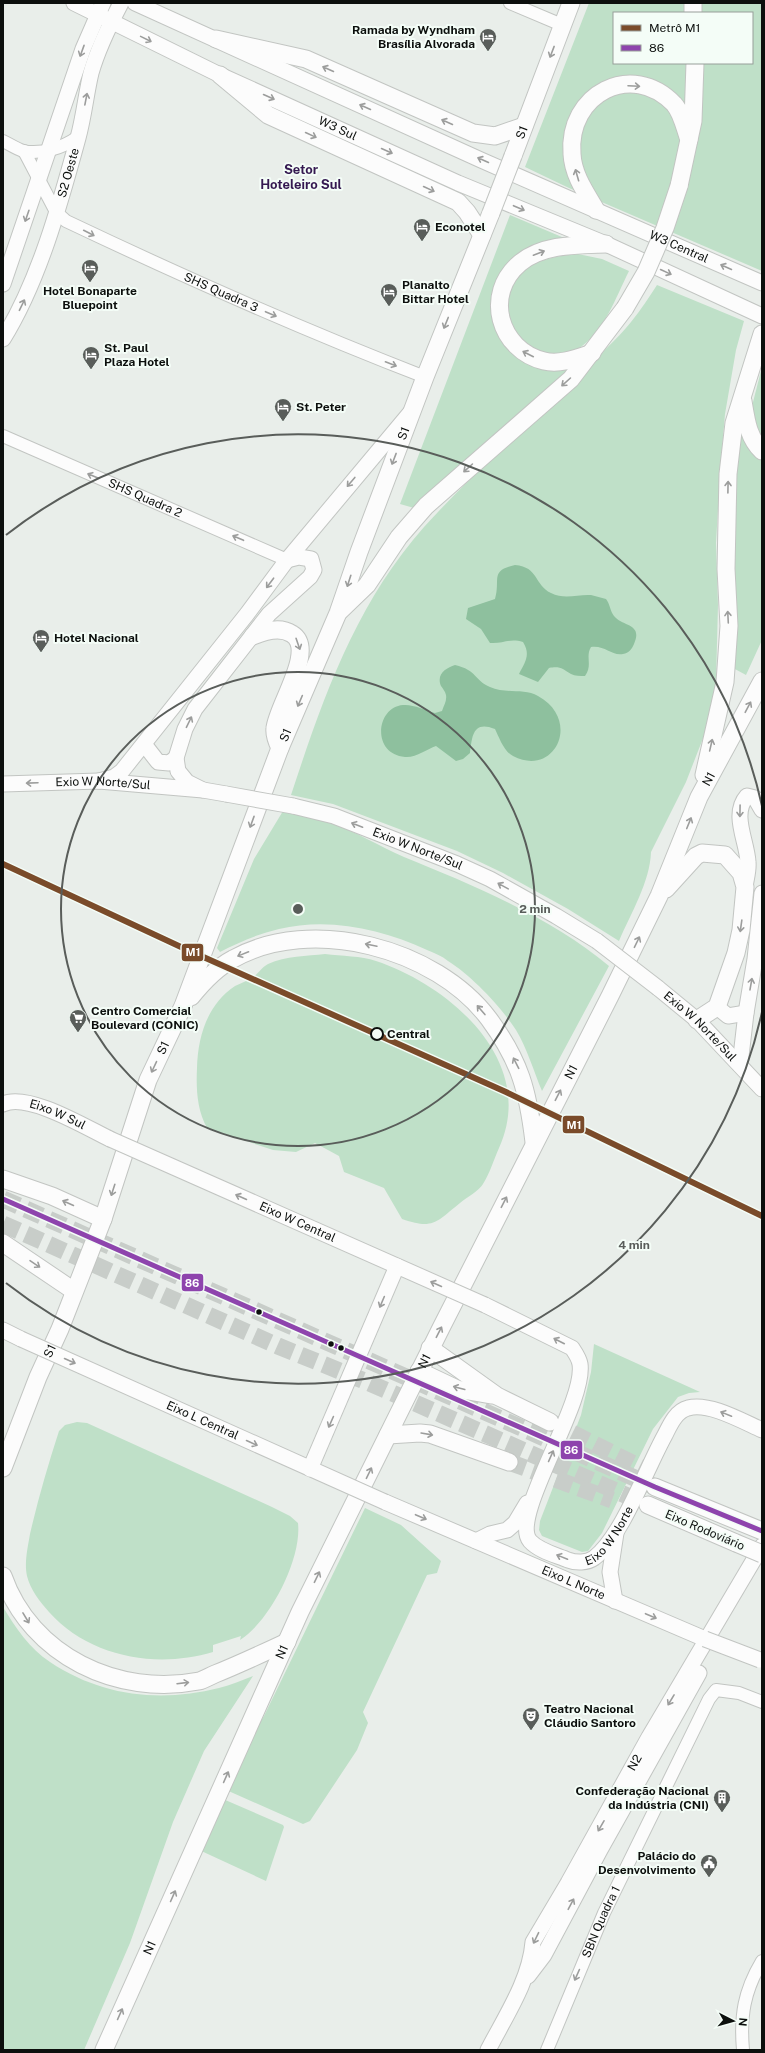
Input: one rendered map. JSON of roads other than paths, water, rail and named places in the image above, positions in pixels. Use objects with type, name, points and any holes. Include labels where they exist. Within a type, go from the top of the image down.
[{"type":"highway","name":"S1","points":[[3,1468],[38,1377],[60,1329],[103,1219],[148,1080],[183,1006],[280,748],[338,613],[359,552],[425,377],[491,213],[571,3]]},
{"type":"highway","points":[[216,39],[306,59],[479,135],[495,136],[524,126]]},
{"type":"highway","points":[[338,613],[366,585],[399,537],[426,506],[570,379],[592,353],[625,308],[646,272],[665,228],[679,186],[693,121],[695,64]]},
{"type":"highway","points":[[220,75],[268,115],[458,202],[467,212],[482,235]]},
{"type":"highway","points":[[596,210],[579,182],[572,155],[572,133],[577,116],[588,101],[603,90],[616,86],[634,85],[649,87],[662,94],[675,105],[689,140]]},
{"type":"highway","points":[[592,353],[572,360],[545,362],[524,353],[513,343],[505,331],[499,314],[500,294],[508,276],[520,263],[536,254],[553,248],[606,244]]},
{"type":"highway","points":[[699,797],[725,682],[729,626],[726,569],[728,474],[734,423],[762,334]]},
{"type":"highway","points":[[742,398],[748,429],[753,441],[762,451]]},
{"type":"highway","points":[[253,636],[264,632],[286,630],[293,634],[300,648],[299,663],[276,723],[276,739],[280,748]]},
{"type":"highway","name":"N1","points":[[104,2050],[287,1642],[430,1348],[610,996],[659,896],[699,797],[762,681]]},
{"type":"highway","points":[[659,896],[696,856],[702,853],[725,855],[741,873],[746,887],[736,953],[717,1007],[697,1020]]},
{"type":"highway","points":[[183,1006],[208,976],[234,958],[265,946],[296,940],[314,940],[356,942],[394,951],[426,966],[450,983],[478,1005],[489,1019],[520,1071],[530,1107],[534,1142]]},
{"type":"highway","points":[[3,1179],[52,1196],[103,1219]]},
{"type":"highway","points":[[3,1242],[74,1291]]},
{"type":"highway","points":[[430,1348],[497,1396],[550,1422]]},
{"type":"highway","points":[[419,1371],[457,1389],[497,1396]]},
{"type":"highway","points":[[388,1435],[430,1434],[509,1462]]},
{"type":"highway","name":"Eixo Rodoviário","points":[[656,1481],[678,1487],[708,1508],[762,1531]]},
{"type":"highway","name":"Eixo Rodoviário","points":[[646,1509],[713,1533],[762,1554]]},
{"type":"highway","points":[[3,1576],[6,1584],[29,1623],[49,1644],[63,1656],[108,1676],[144,1684],[170,1685],[201,1681],[233,1668],[287,1642]]},
{"type":"main road","name":"W3 Sul","points":[[74,3],[100,9],[111,22],[220,75],[458,183],[606,244]]},
{"type":"main road","name":"S2 Oeste","points":[[3,339],[15,320],[29,289],[56,212],[78,137],[92,69],[101,43],[121,3]]},
{"type":"main road","points":[[135,3],[596,210]]},
{"type":"main road","name":"S2 Oeste","points":[[3,284],[83,49],[100,9]]},
{"type":"main road","name":"W3 Central","points":[[596,210],[762,283]]},
{"type":"main road","points":[[606,244],[762,316]]},
{"type":"main road","points":[[99,781],[114,777],[122,771],[247,614],[287,560],[413,410]]},
{"type":"main road","points":[[203,790],[187,782],[178,771],[176,758],[186,729],[195,709],[269,614],[310,577],[314,570],[311,559],[299,557],[287,560]]},
{"type":"main road","points":[[144,744],[158,762],[169,763],[176,758]]},
{"type":"main road","name":"Exio W Norte/Sul","points":[[3,784],[99,781],[203,790],[226,794],[293,806],[334,816],[457,864],[490,879],[597,941],[697,1020],[762,1089]]},
{"type":"main road","points":[[746,887],[748,862],[740,814],[741,803],[747,796],[755,798],[762,810]]},
{"type":"main road","points":[[740,1064],[746,1013],[756,959],[762,893]]},
{"type":"main road","points":[[717,1007],[728,1016],[746,1013]]},
{"type":"main road","name":"Eixo W Sul","points":[[3,1104],[20,1101],[33,1104],[65,1117],[110,1139]]},
{"type":"main road","name":"Eixo W Central","points":[[110,1139],[485,1305]]},
{"type":"main road","points":[[310,1469],[397,1266]]},
{"type":"main road","name":"Eixo W Norte","points":[[485,1305],[572,1348],[578,1356],[580,1375],[568,1417],[536,1492],[528,1517],[526,1534],[531,1542],[541,1549],[572,1562],[582,1562],[595,1557],[616,1533],[670,1425],[674,1419],[687,1408],[701,1406],[724,1413],[762,1430]]},
{"type":"main road","name":"Eixo L Central","points":[[3,1330],[385,1502]]},
{"type":"main road","points":[[476,1541],[490,1534],[507,1530],[515,1523],[536,1492]]},
{"type":"main road","name":"Eixo L Norte","points":[[385,1502],[705,1639],[761,1661]]},
{"type":"main road","points":[[616,1533],[610,1572],[616,1601]]},
{"type":"main road","name":"N2","points":[[488,2050],[521,1984],[533,1942],[568,1883],[649,1738],[762,1546]]},
{"type":"main road","name":"N2","points":[[521,1984],[544,1955],[621,1811],[762,1563]]},
{"type":"main road","points":[[621,1811],[622,1802],[650,1748],[649,1738]]},
{"type":"main road","points":[[568,1883],[573,1883],[578,1880],[591,1856],[600,1850]]},
{"type":"street","points":[[510,3],[562,26]]},
{"type":"street","points":[[3,141],[24,151],[49,150],[64,145],[78,137]]},
{"type":"street","name":"SHS Quadra 3","points":[[24,151],[56,212],[66,222],[217,292],[425,377]]},
{"type":"street","name":"SHS Quadra 2","points":[[3,436],[287,560]]},
{"type":"street","name":"SBN Quadra 1","points":[[547,2050],[616,1888],[709,1699],[716,1690],[739,1693],[762,1702]]},
{"type":"street","points":[[743,2050],[741,2023],[743,2005],[762,1961]]},
{"type":"tunnel","points":[[3,1199],[655,1487]]},
{"type":"tunnel","points":[[3,1224],[278,1346],[367,1382],[648,1505]]},
{"type":"tunnel","points":[[550,1422],[658,1476]]},
{"type":"tunnel","points":[[509,1462],[612,1500]]},
{"type":"metro line","name":"M1","points":[[3,864],[181,947],[506,1092],[762,1216]]},
{"type":"place","name":"Ramada by Wyndham Brasília Alvorada","points":[[488,52]]},
{"type":"place","name":"Econotel","points":[[422,242]]},
{"type":"place","name":"Hotel Bonaparte Bluepoint","points":[[90,283]]},
{"type":"place","name":"Planalto Bittar Hotel","points":[[389,307]]},
{"type":"place","name":"St. Paul Plaza Hotel","points":[[91,370]]},
{"type":"place","name":"St. Peter","points":[[283,422]]},
{"type":"place","name":"Hotel Nacional","points":[[41,653]]},
{"type":"place","name":"Centro Comercial Boulevard (CONIC)","points":[[78,1033]]},
{"type":"place","name":"Central","points":[[377,1034]]},
{"type":"place","name":"Teatro Nacional Cláudio Santoro","points":[[531,1731]]},
{"type":"place","name":"Confederação Nacional da Indústria (CNI)","points":[[722,1813]]},
{"type":"place","name":"Palácio do Desenvolvimento","points":[[709,1878]]},
{"type":"district","name":"Setor Hoteleiro Sul","points":[[301,176]]}]
